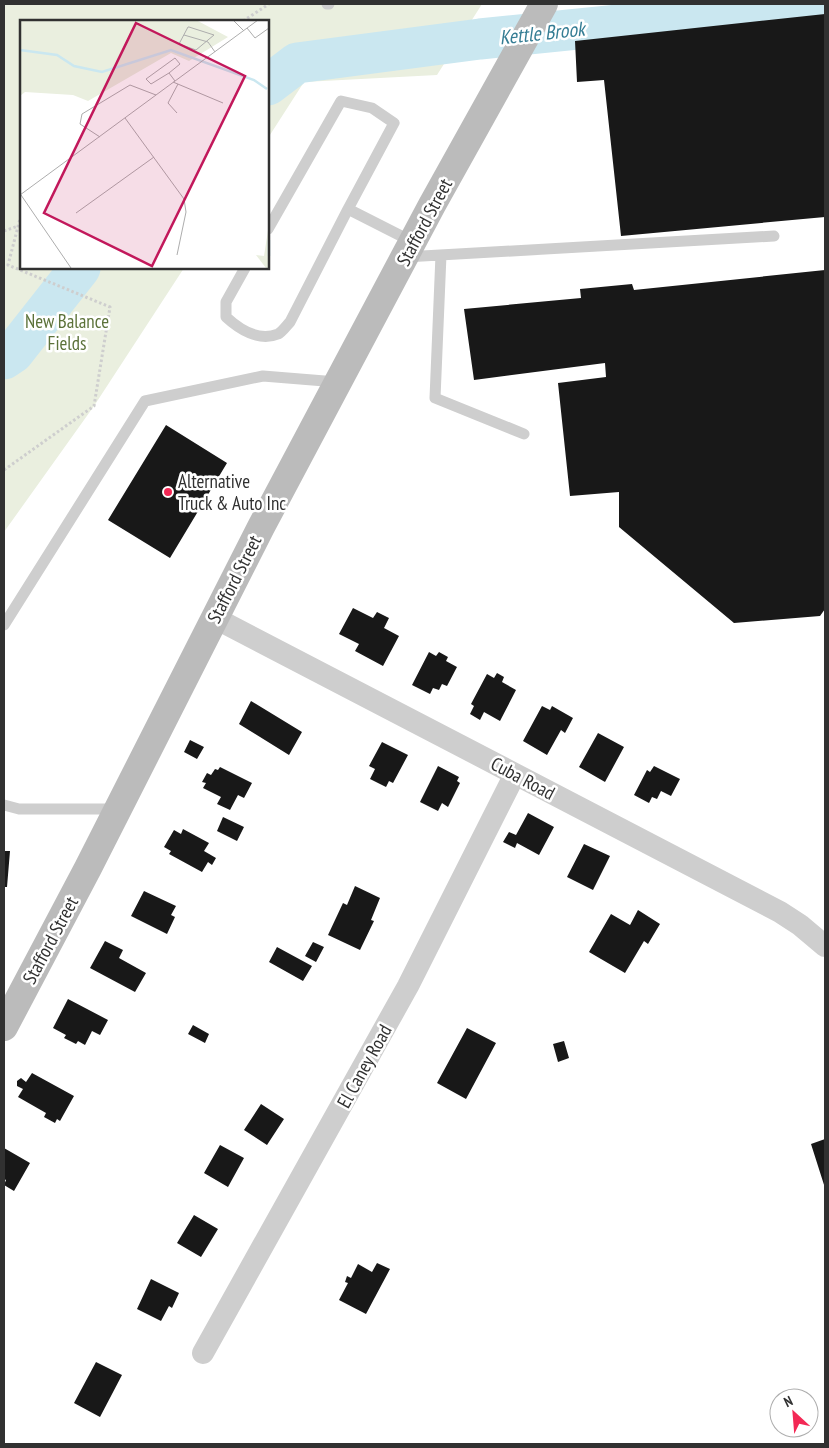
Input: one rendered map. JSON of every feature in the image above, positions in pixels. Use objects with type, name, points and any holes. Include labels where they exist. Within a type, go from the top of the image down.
[{"type":"main road","name":"Stafford Street","points":[[4,1027],[338,382],[540,11]]},
{"type":"street","name":"Cuba Road","points":[[215,618],[780,912],[800,925],[825,946]]},
{"type":"street","name":"El Caney Road","points":[[202,1353],[408,986],[515,774]]},
{"type":"lane","points":[[245,269],[226,302],[226,317],[239,329],[257,335],[278,334],[290,322],[394,123],[372,108],[341,102],[269,227]]},
{"type":"lane","points":[[348,209],[409,249],[441,255],[774,236]]},
{"type":"lane","points":[[441,255],[435,398],[524,434]]},
{"type":"lane","points":[[4,625],[146,401],[263,376],[338,382]]},
{"type":"lane","points":[[4,805],[19,809],[117,809]]},
{"type":"path","points":[[245,20],[269,4]]},
{"type":"path","points":[[4,470],[94,406],[110,307],[40,280],[8,265],[20,219]]},
{"type":"path","points":[[4,231],[18,226]]},
{"type":"green space","name":"New Balance Fields","points":[[4,4],[482,4],[437,75],[304,82],[269,136],[269,20],[20,20],[20,269],[183,269],[94,406],[4,532]]},
{"type":"building","points":[[825,14],[825,217],[621,236],[604,80],[577,82],[575,41]]},
{"type":"building","points":[[825,270],[825,609],[820,616],[734,623],[619,527],[619,492],[570,496],[558,383],[606,377],[605,363],[474,380],[464,309],[581,298],[580,289],[632,284],[634,290]]},
{"type":"building","name":"Alternative Truck & Auto Inc","points":[[166,425],[227,463],[170,558],[108,520]]},
{"type":"building","points":[[353,608],[373,618],[377,612],[389,618],[384,628],[399,636],[383,666],[355,651],[359,644],[339,634]]},
{"type":"building","points":[[429,652],[436,656],[439,652],[448,657],[446,661],[457,667],[447,686],[442,684],[439,690],[433,688],[430,694],[412,685]]},
{"type":"building","points":[[497,673],[504,677],[502,682],[516,690],[500,721],[484,712],[480,720],[470,714],[474,706],[471,704],[487,674],[494,678]]},
{"type":"building","points":[[251,701],[302,732],[289,755],[239,724]]},
{"type":"building","points":[[542,706],[550,710],[552,706],[573,718],[565,733],[561,730],[547,755],[523,741]]},
{"type":"building","points":[[598,733],[624,747],[605,782],[579,767]]},
{"type":"building","points":[[190,740],[204,747],[197,759],[184,752]]},
{"type":"building","points":[[382,742],[408,755],[393,783],[389,781],[386,787],[370,779],[375,769],[369,766]]},
{"type":"building","points":[[438,766],[459,777],[457,781],[460,783],[448,807],[442,803],[438,811],[420,802]]},
{"type":"building","points":[[654,766],[680,779],[671,796],[661,791],[657,799],[652,797],[649,803],[634,795],[647,770],[650,772]]},
{"type":"building","points":[[220,767],[252,783],[244,798],[238,795],[230,810],[217,804],[221,797],[203,788],[206,783],[202,782],[207,773],[211,775],[215,769],[218,770]]},
{"type":"building","points":[[528,813],[554,827],[539,855],[517,843],[515,848],[503,842],[509,832],[516,835]]},
{"type":"building","points":[[223,817],[244,827],[237,841],[217,831]]},
{"type":"building","points":[[183,829],[209,843],[204,851],[216,858],[212,865],[208,862],[202,872],[169,854],[171,851],[164,847],[174,830],[181,834]]},
{"type":"building","points":[[584,844],[610,856],[593,890],[567,877]]},
{"type":"building","points":[[4,851],[10,851],[7,887],[4,887]]},
{"type":"building","points":[[355,886],[380,898],[371,920],[374,921],[360,950],[328,935],[343,903],[347,905]]},
{"type":"building","points":[[144,891],[176,906],[171,915],[175,917],[167,934],[131,916]]},
{"type":"building","points":[[638,910],[660,924],[648,944],[644,941],[625,973],[589,952],[611,914],[630,925]]},
{"type":"building","points":[[105,941],[123,950],[119,958],[146,973],[135,992],[90,968]]},
{"type":"building","points":[[313,942],[324,947],[316,962],[305,956]]},
{"type":"building","points":[[277,947],[312,966],[303,981],[269,962]]},
{"type":"building","points":[[68,999],[108,1020],[100,1035],[92,1031],[85,1045],[78,1041],[76,1044],[64,1038],[66,1035],[53,1028]]},
{"type":"building","points":[[193,1025],[209,1034],[205,1043],[188,1034]]},
{"type":"building","points":[[467,1028],[496,1043],[466,1099],[437,1083]]},
{"type":"building","points":[[564,1041],[569,1058],[558,1062],[553,1044]]},
{"type":"building","points":[[32,1073],[74,1096],[60,1121],[57,1119],[55,1123],[44,1117],[46,1113],[18,1097],[23,1089],[17,1086],[17,1081],[21,1078],[26,1082]]},
{"type":"building","points":[[261,1104],[284,1119],[267,1145],[244,1130]]},
{"type":"building","points":[[825,1139],[825,1188],[811,1144]]},
{"type":"building","points":[[220,1145],[244,1158],[228,1187],[204,1173]]},
{"type":"building","points":[[4,1148],[30,1163],[14,1191],[4,1185],[6,1180],[4,1179]]},
{"type":"building","points":[[194,1215],[218,1229],[201,1257],[177,1243]]},
{"type":"building","points":[[377,1263],[390,1269],[366,1314],[339,1300],[348,1283],[345,1282],[347,1276],[351,1278],[358,1264],[372,1272]]},
{"type":"building","points":[[151,1279],[179,1293],[172,1308],[169,1306],[161,1321],[137,1309]]},
{"type":"building","points":[[96,1362],[122,1375],[100,1417],[74,1403]]},
{"type":"waterway","name":"Kettle Brook","points":[[269,84],[297,63],[480,39],[824,4]]},
{"type":"waterway","name":"Kettle Brook","points":[[4,359],[13,353],[79,269]]},
{"type":"place","name":"Alternative Truck & Auto Inc","points":[[168,492]]}]
